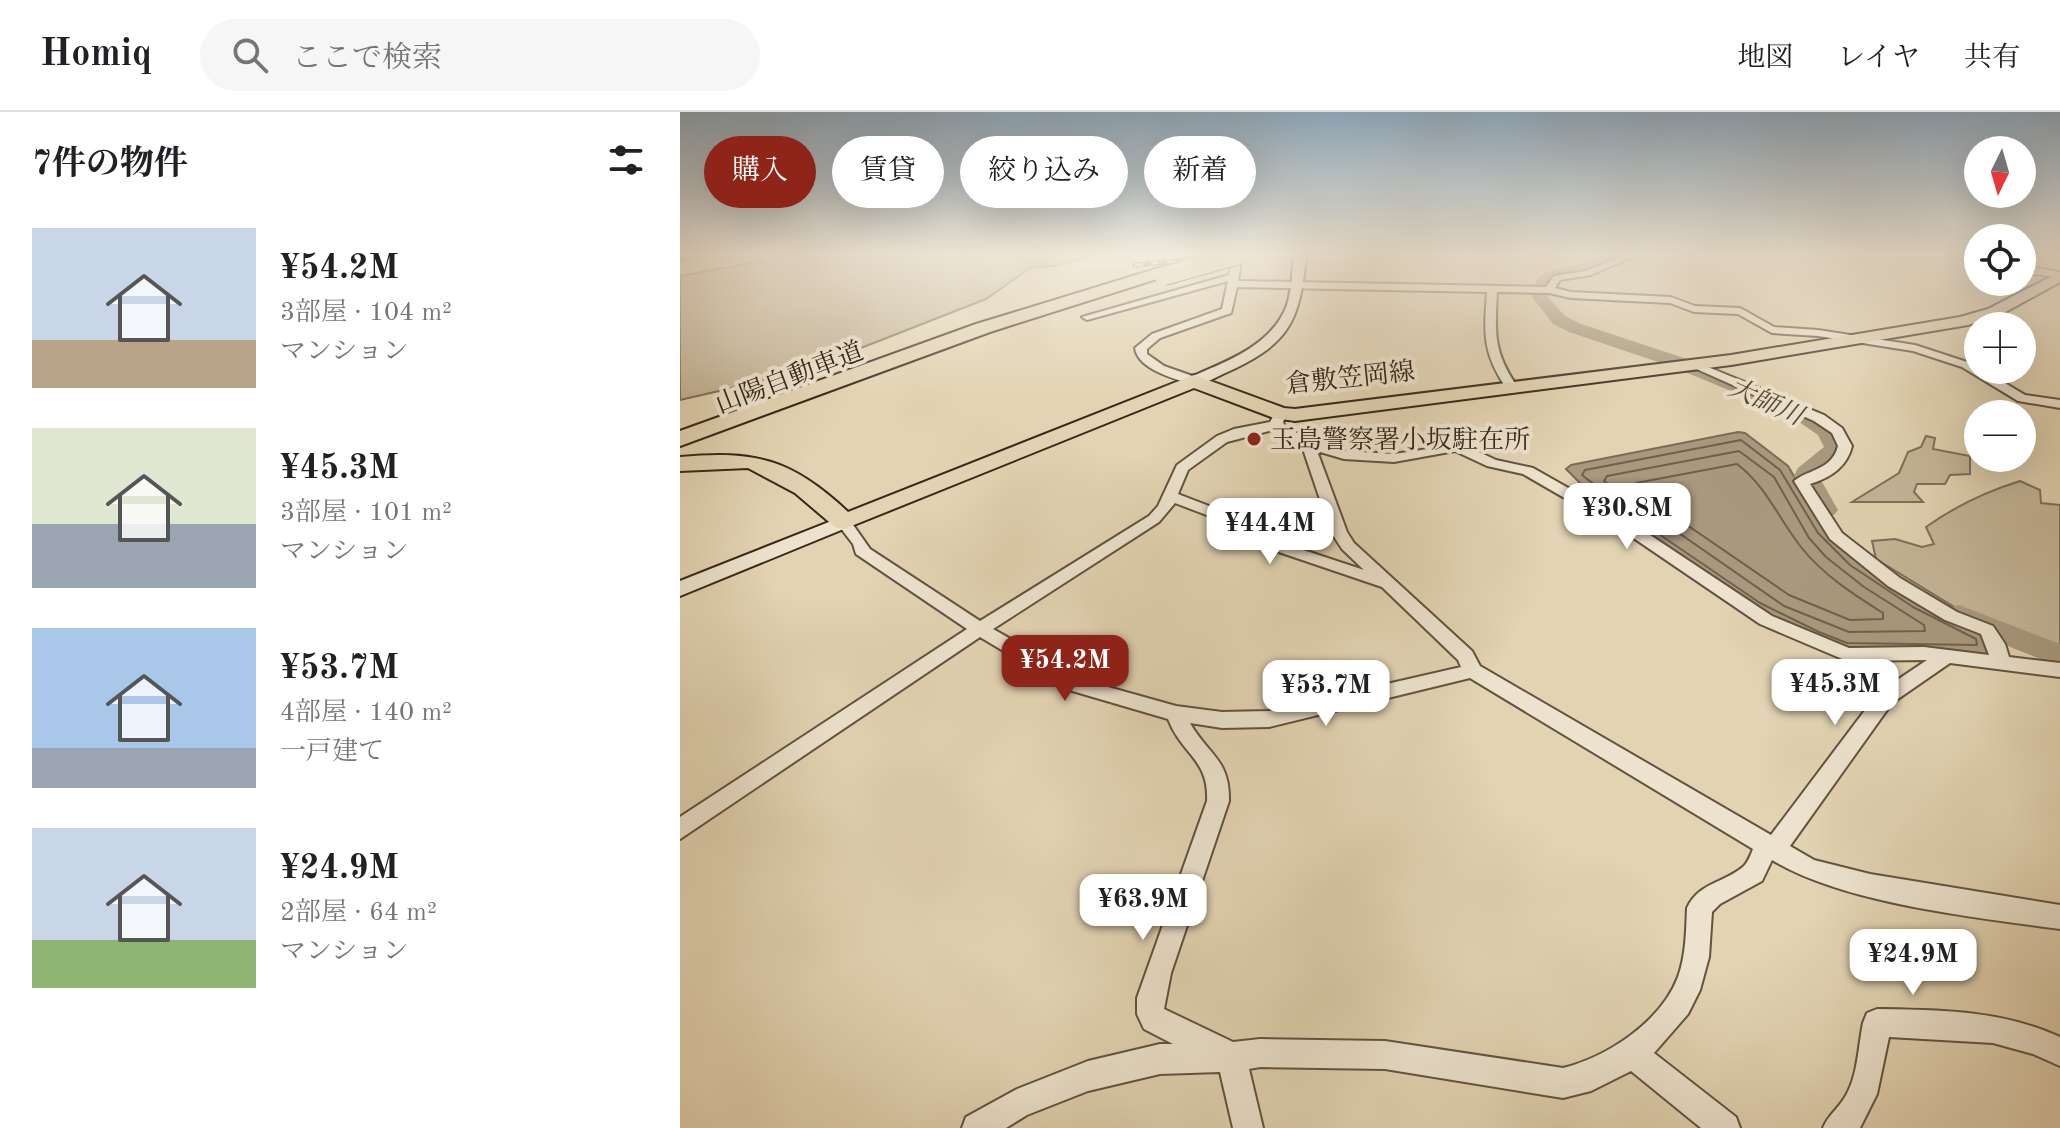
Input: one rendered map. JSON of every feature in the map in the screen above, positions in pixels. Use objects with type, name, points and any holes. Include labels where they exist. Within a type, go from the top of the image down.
[{"type":"highway","name":"山陽自動車道","points":[[680,439],[874,365],[1071,302]]},
{"type":"highway","name":"山陽自動車道","points":[[680,449],[888,368],[1078,302]]},
{"type":"main road","points":[[680,589],[1234,363],[1265,343],[1289,314],[1292,302]]},
{"type":"main road","name":"倉敷笠岡線","points":[[1194,381],[1278,420],[1295,415],[1690,365],[1862,339],[1986,316],[2014,302]]},
{"type":"main road","points":[[680,464],[756,463],[823,503],[844,522]]},
{"type":"street","points":[[1087,317],[1145,302]]},
{"type":"street","points":[[1194,381],[1160,368],[1142,355],[1141,348],[1156,336],[1223,314],[1229,302]]},
{"type":"street","points":[[1492,302],[1491,353],[1494,365],[1511,386]]},
{"type":"street","points":[[1677,302],[1694,309],[1740,311],[1772,330],[1915,348],[1950,359],[2022,398],[2060,404]]},
{"type":"street","points":[[1690,365],[1819,418],[1837,431],[1843,439],[1845,454],[1807,481],[1801,481],[1836,536],[1894,582],[1951,616],[1987,630],[1996,644],[2000,661]]},
{"type":"street","points":[[680,829],[980,629],[1154,519],[1165,508],[1182,468],[1222,439],[1278,420],[1308,444],[1334,454],[1379,458],[1457,447],[1492,463],[1528,471],[1638,534],[1766,620],[1847,655],[1924,653],[2060,670]]},
{"type":"street","points":[[1308,444],[1339,532],[1359,558],[1465,656],[1473,671],[1808,869],[1853,882],[2060,917]]},
{"type":"street","points":[[1171,496],[1222,516],[1273,545],[1389,584]]},
{"type":"street","points":[[844,522],[861,544],[862,551],[980,629],[1076,685],[1176,714],[1222,720],[1269,719],[1473,671]]},
{"type":"street","points":[[977,1128],[1017,1104],[1088,1076],[1160,1059],[1260,1053],[1385,1055],[1563,1083],[1591,1076],[1633,1054],[1685,997],[1698,957],[1700,908],[1711,896],[1753,873],[1885,698],[1945,657]]},
{"type":"street","points":[[1176,714],[1188,742],[1212,763],[1221,780],[1218,801],[1158,973],[1150,1011],[1154,1022],[1163,1028],[1187,1035],[1231,1057],[1248,1128]]},
{"type":"street","points":[[1838,1128],[1856,1109],[1865,1085],[1877,1023],[2005,1029],[2032,1037],[2060,1052]]},
{"type":"street","points":[[1633,1054],[1725,1128]]},
{"type":"shaded area","points":[[680,302],[977,302],[797,373],[680,400]]},
{"type":"shaded area","points":[[1926,436],[1935,438],[1933,449],[1964,455],[1964,472],[1970,474],[1950,475],[1945,484],[1917,484],[1914,492],[1923,502],[1852,502],[1899,473],[1908,452],[1921,447]]},
{"type":"shaded area","points":[[2020,481],[2040,490],[2041,503],[2060,505],[2060,650],[1961,611],[1876,559],[1872,541],[1895,539],[1922,547],[1934,544],[1926,527],[1972,500]]},
{"type":"water","points":[[1745,433],[1788,466],[1824,528],[1981,633],[1994,657],[1846,651],[1776,622],[1594,497],[1566,469],[1571,465]]},
{"type":"waterway","name":"大師川","points":[[1544,302],[1559,320],[1575,328],[1680,363],[1796,411],[1828,431],[1836,449],[1806,473],[1825,510]]},
{"type":"waterway","name":"大師川","points":[[1959,615],[2060,656]]},
{"type":"place","name":"玉島警察署小坂駐在所","points":[[1254,439]]}]
